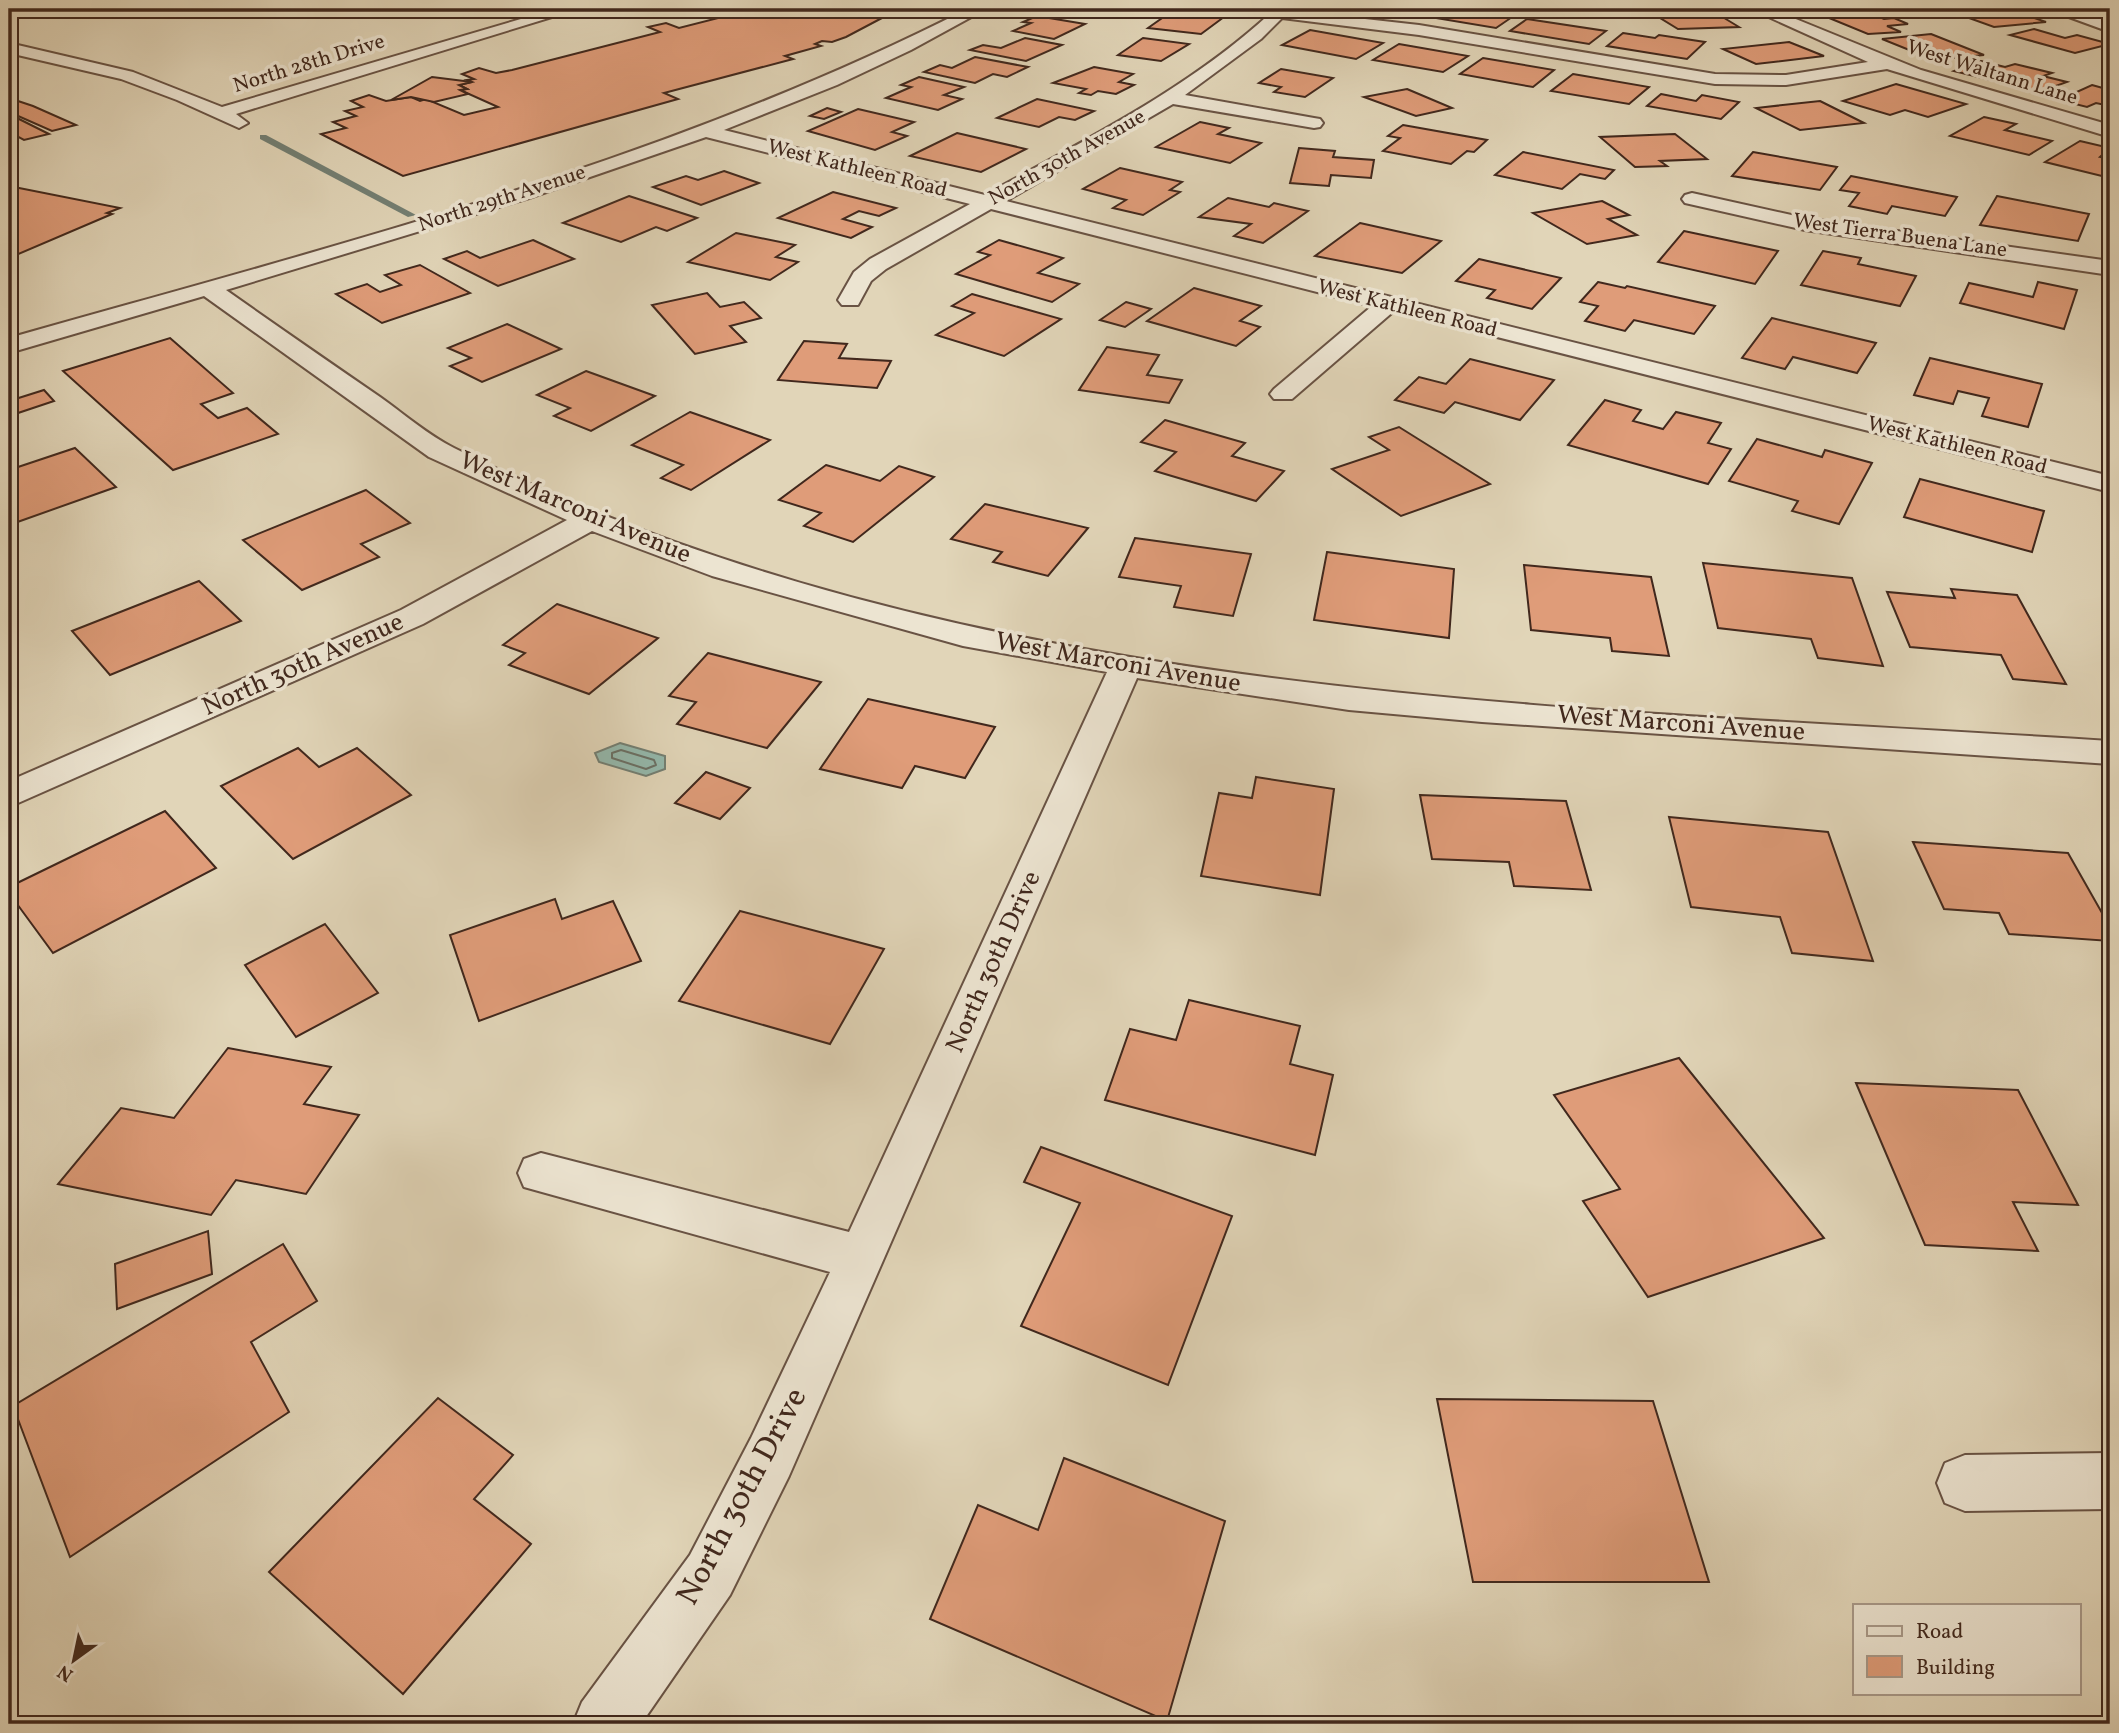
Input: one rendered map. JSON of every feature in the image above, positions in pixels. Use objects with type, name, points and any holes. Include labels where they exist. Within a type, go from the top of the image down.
[{"type":"street","name":"North 28th Drive","points":[[222,113],[570,9]]},
{"type":"street","name":"North 29th Avenue","points":[[9,346],[537,190],[704,131],[867,65],[978,9]]},
{"type":"street","points":[[1759,9],[1887,64]]},
{"type":"street","points":[[2055,9],[2110,27]]},
{"type":"street","name":"West Waltann Lane","points":[[1281,11],[1419,30],[1715,79],[1786,80],[1887,64],[2110,131]]},
{"type":"street","name":"North 30th Avenue","points":[[850,300],[862,277],[878,264],[1171,98],[1255,36],[1281,11]]},
{"type":"street","points":[[9,48],[60,57],[146,80],[239,122]]},
{"type":"street","points":[[1171,98],[1314,122]]},
{"type":"street","name":"West Kathleen Road","points":[[704,131],[2110,484]]},
{"type":"street","name":"West Tierra Buena Lane","points":[[1692,199],[1805,224],[2110,268]]},
{"type":"street","name":"West Marconi Avenue","points":[[208,288],[439,451],[590,520],[723,570],[974,639],[1125,666],[1349,699],[1482,711],[2110,752]]},
{"type":"street","points":[[1283,394],[1388,304]]},
{"type":"street","name":"North 30th Avenue","points":[[9,795],[412,617],[590,520]]},
{"type":"street","name":"North 30th Drive","points":[[604,1724],[710,1575],[770,1457],[862,1258],[1125,666]]},
{"type":"street","points":[[541,1173],[862,1258]]},
{"type":"street","points":[[1965,1483],[2110,1481]]},
{"type":"water","points":[[620,743],[665,756],[665,769],[646,776],[599,762],[595,753]]},
{"type":"building","points":[[732,9],[899,9],[846,37],[832,42],[822,41],[815,44],[821,46],[785,56],[793,59],[664,93],[678,99],[403,176],[321,134],[346,128],[333,122],[356,116],[345,111],[363,107],[351,101],[369,95],[386,101],[411,97],[420,101],[426,99],[464,115],[498,107],[460,90],[467,89],[459,85],[474,79],[462,74],[479,68],[496,73],[512,70],[660,32],[648,27],[666,23],[679,28],[742,12]]},
{"type":"building","points":[[1175,9],[1228,14],[1201,34],[1148,28]]},
{"type":"building","points":[[1437,9],[1489,9],[1518,13],[1496,28],[1424,16]]},
{"type":"building","points":[[1861,9],[1884,19],[1894,18],[1908,24],[1887,26],[1901,32],[1868,34],[1817,13]]},
{"type":"building","points":[[1944,9],[2008,9],[2046,22],[1994,27]]},
{"type":"building","points":[[1711,10],[1739,27],[1678,29],[1652,13]]},
{"type":"building","points":[[1037,16],[1085,24],[1054,39],[1013,31],[1031,23],[1023,22]]},
{"type":"building","points":[[1527,19],[1606,31],[1589,44],[1510,31]]},
{"type":"building","points":[[2034,29],[2065,38],[2077,35],[2110,44],[2075,53],[2010,35]]},
{"type":"building","points":[[1310,30],[1383,43],[1356,59],[1282,45]]},
{"type":"building","points":[[1623,33],[1705,42],[1687,59],[1607,46]]},
{"type":"building","points":[[1931,34],[1984,55],[1934,60],[1882,39]]},
{"type":"building","points":[[1025,38],[1062,45],[1026,61],[970,50],[983,45],[1001,48]]},
{"type":"building","points":[[1143,38],[1189,44],[1161,61],[1118,55]]},
{"type":"building","points":[[1789,42],[1824,56],[1756,64],[1723,49]]},
{"type":"building","points":[[1399,44],[1468,56],[1443,72],[1373,60]]},
{"type":"building","points":[[975,57],[1028,67],[1007,77],[993,74],[975,83],[924,72],[940,65],[952,68]]},
{"type":"building","points":[[1483,58],[1554,70],[1533,87],[1460,74]]},
{"type":"building","points":[[1981,61],[2005,67],[2015,64],[2052,73],[2043,76],[2067,82],[2039,92],[1954,71]]},
{"type":"building","points":[[1094,67],[1133,74],[1119,82],[1134,85],[1116,94],[1098,91],[1091,95],[1079,93],[1086,89],[1053,83]]},
{"type":"building","points":[[1281,69],[1333,78],[1305,97],[1274,92],[1281,87],[1259,83]]},
{"type":"building","points":[[1573,74],[1649,87],[1629,104],[1551,91]]},
{"type":"building","points":[[432,77],[472,82],[459,85],[467,89],[460,90],[468,94],[434,102],[411,97],[391,100]]},
{"type":"building","points":[[919,77],[964,87],[944,95],[962,99],[938,110],[886,98],[911,87],[901,85]]},
{"type":"building","points":[[1896,84],[1966,104],[1928,117],[1905,110],[1890,115],[1843,101]]},
{"type":"building","points":[[2092,85],[2110,90],[2110,106],[2096,103],[2087,107],[2059,100]]},
{"type":"building","points":[[1407,89],[1452,108],[1416,116],[1364,97]]},
{"type":"building","points":[[1661,94],[1696,101],[1702,95],[1739,102],[1721,119],[1647,106]]},
{"type":"building","points":[[9,98],[76,125],[52,131],[9,112]]},
{"type":"building","points":[[1037,99],[1094,111],[1075,120],[1059,117],[1039,127],[997,118]]},
{"type":"building","points":[[1820,101],[1864,123],[1800,130],[1756,108]]},
{"type":"building","points":[[827,108],[841,112],[824,119],[810,116]]},
{"type":"building","points":[[858,109],[914,122],[892,132],[907,136],[875,150],[808,131]]},
{"type":"building","points":[[9,114],[49,134],[24,140],[9,132]]},
{"type":"building","points":[[1984,117],[2016,124],[2005,130],[2052,141],[2029,155],[1950,136]]},
{"type":"building","points":[[1200,122],[1229,128],[1218,134],[1261,143],[1230,163],[1156,147]]},
{"type":"building","points":[[1403,125],[1487,140],[1474,152],[1467,151],[1451,164],[1383,151],[1400,138],[1388,136]]},
{"type":"building","points":[[957,133],[1026,149],[981,172],[910,156]]},
{"type":"building","points":[[1675,134],[1707,159],[1660,161],[1667,166],[1635,167],[1600,137]]},
{"type":"building","points":[[2080,141],[2110,148],[2100,157],[2110,159],[2110,178],[2045,162]]},
{"type":"building","points":[[1299,148],[1335,151],[1333,157],[1374,160],[1371,178],[1331,175],[1329,186],[1290,183]]},
{"type":"building","points":[[1523,152],[1614,170],[1605,179],[1580,174],[1562,189],[1495,175]]},
{"type":"building","points":[[1753,152],[1837,167],[1820,190],[1732,176]]},
{"type":"building","points":[[1120,168],[1182,182],[1170,190],[1180,192],[1143,215],[1113,208],[1126,200],[1083,189]]},
{"type":"building","points":[[724,171],[759,183],[701,205],[653,187],[686,176],[698,180]]},
{"type":"building","points":[[1851,176],[1957,197],[1945,216],[1892,206],[1887,214],[1849,206],[1859,193],[1840,190]]},
{"type":"building","points":[[9,186],[120,208],[107,213],[112,214],[9,258]]},
{"type":"building","points":[[833,192],[896,208],[879,216],[859,211],[843,219],[872,227],[851,238],[778,218]]},
{"type":"building","points":[[629,196],[697,218],[667,231],[656,227],[621,242],[563,223]]},
{"type":"building","points":[[1997,196],[2089,214],[2078,241],[1980,225]]},
{"type":"building","points":[[1228,198],[1269,207],[1274,203],[1308,211],[1263,243],[1234,236],[1251,224],[1199,217]]},
{"type":"building","points":[[1602,201],[1629,215],[1608,219],[1637,235],[1587,244],[1533,213]]},
{"type":"building","points":[[1360,223],[1441,241],[1402,273],[1315,256]]},
{"type":"building","points":[[1684,231],[1778,251],[1755,284],[1658,262]]},
{"type":"building","points":[[736,233],[795,245],[776,257],[798,262],[770,280],[688,262]]},
{"type":"building","points":[[533,240],[574,259],[498,286],[444,259],[467,251],[480,258]]},
{"type":"building","points":[[999,240],[1063,258],[1038,273],[1079,284],[1052,302],[956,274],[990,255],[978,252]]},
{"type":"building","points":[[1823,251],[1861,258],[1858,264],[1916,276],[1900,306],[1801,285]]},
{"type":"building","points":[[1479,259],[1561,278],[1532,309],[1487,298],[1495,290],[1456,281]]},
{"type":"building","points":[[420,265],[470,293],[382,323],[336,294],[367,284],[380,292],[401,285],[385,275]]},
{"type":"building","points":[[1598,282],[1715,306],[1694,334],[1634,320],[1625,331],[1585,321],[1598,306],[1580,302]]},
{"type":"building","points":[[2038,282],[2077,290],[2064,329],[1960,303],[1969,283],[2033,297]]},
{"type":"building","points":[[1194,288],[1261,306],[1240,321],[1260,327],[1236,346],[1147,321]]},
{"type":"building","points":[[707,293],[720,307],[744,302],[761,318],[730,326],[746,342],[695,354],[652,305]]},
{"type":"building","points":[[972,294],[1061,319],[1004,356],[936,335],[974,313],[952,306]]},
{"type":"building","points":[[1126,302],[1151,309],[1125,327],[1100,320]]},
{"type":"building","points":[[1772,318],[1876,343],[1857,373],[1793,357],[1785,369],[1742,358]]},
{"type":"building","points":[[507,324],[561,349],[482,382],[450,366],[471,358],[448,348]]},
{"type":"building","points":[[170,338],[233,393],[201,404],[218,418],[247,408],[278,434],[173,470],[63,371]]},
{"type":"building","points":[[804,341],[847,344],[839,358],[891,361],[877,388],[778,380]]},
{"type":"building","points":[[1107,347],[1159,355],[1147,375],[1182,380],[1169,403],[1079,390]]},
{"type":"building","points":[[1930,358],[2042,384],[2028,427],[1982,416],[1989,398],[1958,391],[1953,404],[1914,395]]},
{"type":"building","points":[[1470,359],[1554,380],[1520,420],[1455,402],[1444,413],[1395,400],[1419,377],[1446,384]]},
{"type":"building","points":[[586,371],[655,396],[591,431],[554,416],[570,408],[537,395]]},
{"type":"building","points":[[44,390],[54,401],[9,416],[9,401]]},
{"type":"building","points":[[1605,400],[1641,410],[1633,421],[1663,429],[1676,412],[1721,423],[1708,443],[1731,449],[1708,484],[1568,445]]},
{"type":"building","points":[[690,412],[770,440],[691,490],[661,478],[683,465],[632,445]]},
{"type":"building","points":[[1165,420],[1245,443],[1232,456],[1284,471],[1256,501],[1155,471],[1176,452],[1141,442]]},
{"type":"building","points":[[1399,427],[1490,484],[1401,516],[1332,469],[1389,450],[1369,437]]},
{"type":"building","points":[[1757,439],[1822,457],[1825,450],[1872,463],[1839,524],[1792,511],[1798,501],[1729,481]]},
{"type":"building","points":[[75,448],[116,487],[9,525],[9,470]]},
{"type":"building","points":[[826,465],[880,481],[899,466],[934,477],[853,542],[804,526],[821,513],[779,500]]},
{"type":"building","points":[[1920,479],[2044,511],[2032,552],[1904,517]]},
{"type":"building","points":[[366,490],[410,523],[361,544],[379,557],[302,590],[243,540]]},
{"type":"building","points":[[985,504],[1088,528],[1048,576],[993,562],[1002,552],[951,539]]},
{"type":"building","points":[[1135,538],[1251,554],[1233,616],[1174,607],[1181,586],[1119,577]]},
{"type":"building","points":[[1327,552],[1454,569],[1449,638],[1314,620]]},
{"type":"building","points":[[1703,563],[1852,578],[1883,666],[1818,658],[1811,639],[1718,628]]},
{"type":"building","points":[[1524,565],[1651,577],[1669,656],[1612,651],[1610,638],[1531,630]]},
{"type":"building","points":[[199,581],[241,621],[110,675],[72,631]]},
{"type":"building","points":[[1951,589],[2017,595],[2066,684],[2013,679],[2001,655],[1910,647],[1887,592],[1955,598]]},
{"type":"building","points":[[557,604],[658,638],[589,694],[509,665],[525,653],[503,645]]},
{"type":"building","points":[[708,653],[821,682],[767,748],[677,724],[696,702],[669,696]]},
{"type":"building","points":[[868,699],[995,727],[965,778],[915,766],[902,788],[820,769]]},
{"type":"building","points":[[298,748],[319,767],[357,748],[411,795],[293,859],[221,786]]},
{"type":"building","points":[[706,772],[750,788],[720,819],[675,803]]},
{"type":"building","points":[[1256,777],[1334,789],[1320,895],[1201,876],[1219,793],[1252,798]]},
{"type":"building","points":[[1420,795],[1566,801],[1591,890],[1514,886],[1509,862],[1432,859]]},
{"type":"building","points":[[165,811],[216,868],[53,953],[9,893],[9,887]]},
{"type":"building","points":[[1669,817],[1828,832],[1873,961],[1792,953],[1780,917],[1691,907]]},
{"type":"building","points":[[1913,842],[2068,853],[2110,927],[2110,941],[2009,934],[1999,913],[1944,909]]},
{"type":"building","points":[[555,899],[562,919],[613,901],[641,961],[479,1021],[450,935]]},
{"type":"building","points":[[740,911],[884,949],[830,1044],[679,1001]]},
{"type":"building","points":[[325,924],[378,993],[296,1037],[245,965]]},
{"type":"building","points":[[1189,1000],[1300,1026],[1290,1064],[1333,1075],[1315,1155],[1105,1100],[1130,1029],[1176,1040]]},
{"type":"building","points":[[228,1048],[331,1067],[304,1104],[359,1115],[306,1194],[236,1180],[211,1215],[58,1184],[121,1108],[174,1118]]},
{"type":"building","points":[[1679,1058],[1824,1238],[1648,1297],[1583,1201],[1620,1189],[1554,1095]]},
{"type":"building","points":[[1856,1083],[2018,1090],[2078,1205],[2013,1202],[2038,1251],[1925,1245]]},
{"type":"building","points":[[1041,1147],[1232,1216],[1168,1385],[1021,1326],[1080,1203],[1024,1182]]},
{"type":"building","points":[[208,1231],[212,1274],[117,1309],[115,1264]]},
{"type":"building","points":[[283,1244],[317,1301],[251,1342],[289,1412],[70,1557],[13,1406]]},
{"type":"building","points":[[438,1398],[513,1455],[474,1499],[531,1544],[403,1694],[269,1572]]},
{"type":"building","points":[[1437,1399],[1653,1401],[1709,1582],[1473,1582]]},
{"type":"building","points":[[1064,1458],[1225,1521],[1167,1721],[930,1619],[978,1505],[1038,1530]]},
{"type":"waterway","points":[[263,137],[411,215]]}]
